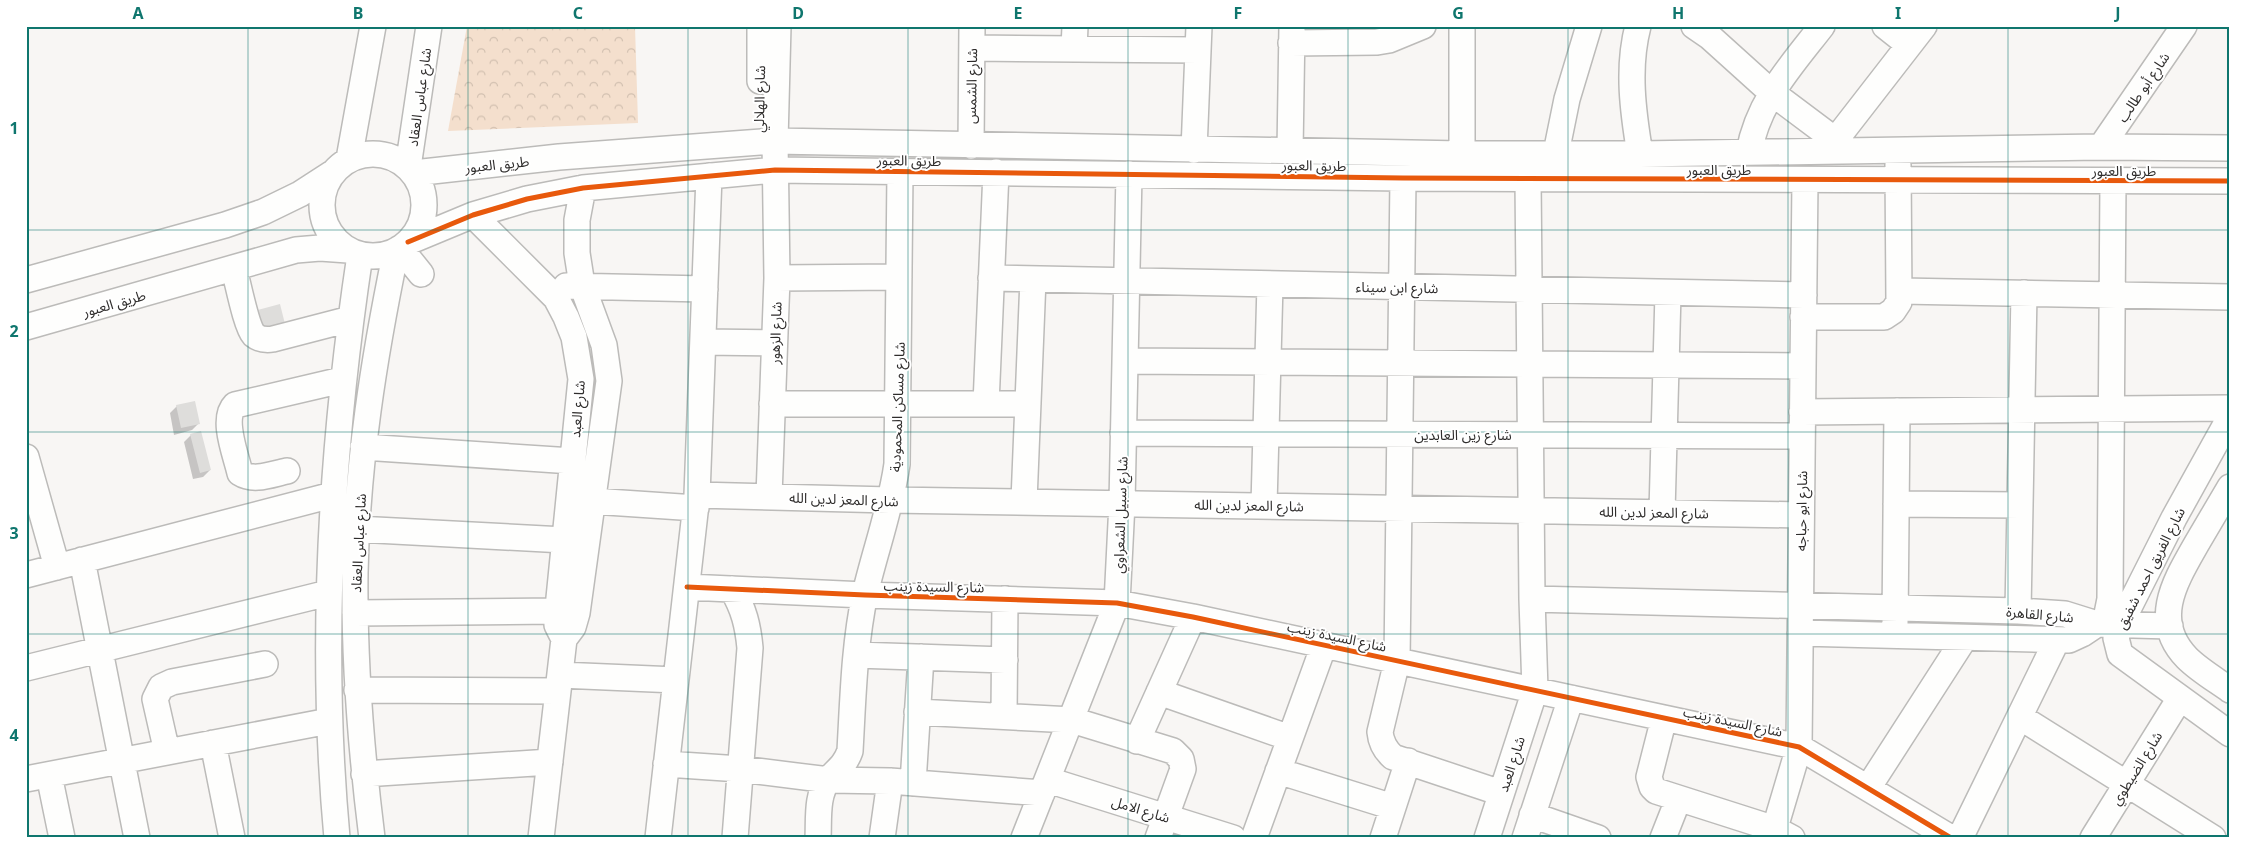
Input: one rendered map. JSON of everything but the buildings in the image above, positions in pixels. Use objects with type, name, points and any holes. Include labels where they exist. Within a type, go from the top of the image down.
[{"type":"street","points":[[26,280],[225,225],[264,212],[300,194],[341,166],[364,154],[380,154],[395,158],[411,170],[421,186],[424,216],[418,230],[402,247],[378,256],[354,252],[334,238],[325,223],[322,205],[324,187],[341,166],[373,26]]},
{"type":"street","name":"شارع عباس العقاد","points":[[411,170],[429,26]]},
{"type":"street","name":"شارع الهلالي","points":[[760,26],[767,171]]},
{"type":"street","name":"شارع الهلالي","points":[[767,142],[778,26]]},
{"type":"street","points":[[1290,151],[1292,35],[1377,34],[1388,40],[1423,26]]},
{"type":"street","points":[[1462,26],[1462,154]]},
{"type":"street","points":[[1556,153],[1567,99],[1589,26]]},
{"type":"street","points":[[1638,26],[1633,56],[1632,89],[1640,154]]},
{"type":"street","points":[[1749,152],[1756,121],[1772,92],[1822,26]]},
{"type":"street","points":[[1708,30],[1831,146],[1917,36],[1885,26]]},
{"type":"street","name":"شارع أبو طالب","points":[[2101,147],[2184,26]]},
{"type":"street","points":[[972,37],[1198,38],[1194,150]]},
{"type":"street","name":"شارع الشمس","points":[[971,146],[972,37]]},
{"type":"street","name":"طريق العبور","points":[[411,170],[767,142],[1462,154],[1749,152],[1831,146],[1898,150],[2101,147],[2230,148]]},
{"type":"street","points":[[1898,150],[1901,292],[2230,297]]},
{"type":"street","name":"طريق العبور","points":[[402,247],[473,215],[528,199],[583,188],[767,171],[996,172],[1403,178],[2230,182]]},
{"type":"street","name":"شارع الزهور","points":[[767,171],[777,278],[769,496]]},
{"type":"street","name":"شارع مساكن المحمودية","points":[[818,838],[821,797],[829,780],[846,762],[850,751],[856,654],[865,595],[890,500],[897,464],[900,171]]},
{"type":"street","points":[[986,404],[996,172]]},
{"type":"street","name":"شارع سبيل الشعراوي","points":[[1028,837],[1045,786],[1117,603],[1122,503],[1129,174]]},
{"type":"street","points":[[658,838],[697,502],[709,176]]},
{"type":"street","points":[[1403,178],[1397,661],[1380,732],[1380,740],[1393,757],[1501,793]]},
{"type":"street","name":"شارع العبد","points":[[1487,838],[1534,690],[1528,178]]},
{"type":"street","name":"شارع ابو حباجه","points":[[1780,835],[1799,747],[1805,180]]},
{"type":"street","points":[[2113,181],[2110,599],[2107,624],[2170,626]]},
{"type":"street","name":"شارع العبد","points":[[567,612],[592,501],[609,381],[604,345],[582,286],[577,245],[577,220],[583,188]]},
{"type":"street","name":"شارع العبد","points":[[473,215],[556,298],[566,317],[579,358],[581,379],[564,540],[567,612],[573,627],[564,639],[541,838]]},
{"type":"street","points":[[402,247],[420,274]]},
{"type":"street","name":"شارع عباس العقاد","points":[[372,838],[364,774],[357,690],[355,613],[357,529],[371,385],[402,247]]},
{"type":"street","name":"طريق العبور","points":[[26,327],[296,250],[320,248],[354,252]]},
{"type":"street","name":"شارع عباس العقاد","points":[[337,838],[329,721],[328,593],[332,495],[342,380],[350,319],[354,252]]},
{"type":"street","points":[[234,269],[252,332],[262,339],[273,339],[350,319]]},
{"type":"street","points":[[777,278],[899,278]]},
{"type":"street","name":"شارع ابن سيناء","points":[[991,278],[1668,293],[1884,316],[1893,311],[1900,302],[1901,292]]},
{"type":"street","points":[[1024,501],[1033,279]]},
{"type":"street","points":[[1264,505],[1270,284]]},
{"type":"street","points":[[544,286],[705,289]]},
{"type":"street","points":[[1662,512],[1668,293]]},
{"type":"street","points":[[2018,611],[2024,293]]},
{"type":"street","points":[[703,342],[774,343]]},
{"type":"street","points":[[1125,361],[1803,366]]},
{"type":"street","points":[[287,471],[256,478],[240,473],[229,424],[229,413],[232,408],[235,405],[342,380]]},
{"type":"street","points":[[772,404],[1028,404]]},
{"type":"street","name":"شارع زين العابدين","points":[[1123,433],[1664,435],[1802,424],[1897,411],[2230,408]]},
{"type":"street","points":[[1894,637],[1897,411]]},
{"type":"street","name":"شارع الفريق احمد شفيق","points":[[2230,416],[2174,518],[2107,624],[2116,638],[2120,654],[2230,734]]},
{"type":"street","points":[[364,447],[572,461]]},
{"type":"street","points":[[26,456],[57,567]]},
{"type":"street","name":"شارع الفريق احمد شفيق","points":[[2230,487],[2171,592],[2168,609],[2170,626],[2176,643],[2187,657],[2230,690]]},
{"type":"street","points":[[26,575],[332,495]]},
{"type":"street","name":"شارع المعز لدين الله","points":[[592,501],[697,502],[769,496],[890,500],[1801,514]]},
{"type":"street","points":[[1896,504],[2020,505]]},
{"type":"street","points":[[357,529],[564,540]]},
{"type":"street","points":[[82,560],[138,838]]},
{"type":"street","name":"شارع السيدة زينب","points":[[687,587],[1117,603],[1193,617],[1799,747],[1950,838]]},
{"type":"street","points":[[732,589],[743,607],[749,628],[735,838]]},
{"type":"street","points":[[26,668],[328,593]]},
{"type":"street","points":[[1004,716],[1005,599]]},
{"type":"street","name":"شارع القاهرة","points":[[1532,599],[2018,611],[2065,614],[2107,624]]},
{"type":"street","points":[[355,613],[567,612]]},
{"type":"street","points":[[1137,741],[1193,617]]},
{"type":"street","name":"شارع القاهرة","points":[[1800,633],[1964,639],[2069,640],[2107,624]]},
{"type":"street","points":[[1868,788],[1964,639]]},
{"type":"street","points":[[1960,838],[2057,640]]},
{"type":"street","points":[[1254,838],[1324,645]]},
{"type":"street","points":[[856,654],[1005,660]]},
{"type":"street","points":[[882,838],[901,782],[917,712],[920,657]]},
{"type":"street","points":[[166,752],[155,699],[161,688],[172,682],[265,664]]},
{"type":"street","points":[[357,690],[676,680]]},
{"type":"street","points":[[1159,692],[1290,738]]},
{"type":"street","points":[[1571,698],[1528,827],[1598,838]]},
{"type":"street","name":"شارع الضيطوي","points":[[2093,838],[2180,698]]},
{"type":"street","points":[[917,712],[1072,720],[1173,752],[1181,759],[1184,769],[1162,827]]},
{"type":"street","points":[[2020,716],[2213,838]]},
{"type":"street","points":[[1664,718],[1649,777],[1656,791],[1780,835]]},
{"type":"street","points":[[62,838],[38,777],[329,721]]},
{"type":"street","points":[[213,744],[232,838]]},
{"type":"street","points":[[1383,838],[1408,761]]},
{"type":"street","points":[[364,774],[550,762]]},
{"type":"street","name":"شارع الامل","points":[[666,764],[740,769],[829,780],[1045,786],[1162,827],[1233,838]]},
{"type":"street","points":[[1278,771],[1393,807]]},
{"type":"street","points":[[1663,838],[1678,800]]},
{"type":"green space","points":[[467,26],[635,26],[638,123],[448,131]]},
{"type":"cycle path","points":[[408,242],[473,215],[527,199],[583,188],[775,170],[1403,178],[2230,181]]},
{"type":"cycle path","points":[[687,587],[1117,603],[1193,617],[1799,747],[1951,838]]}]
